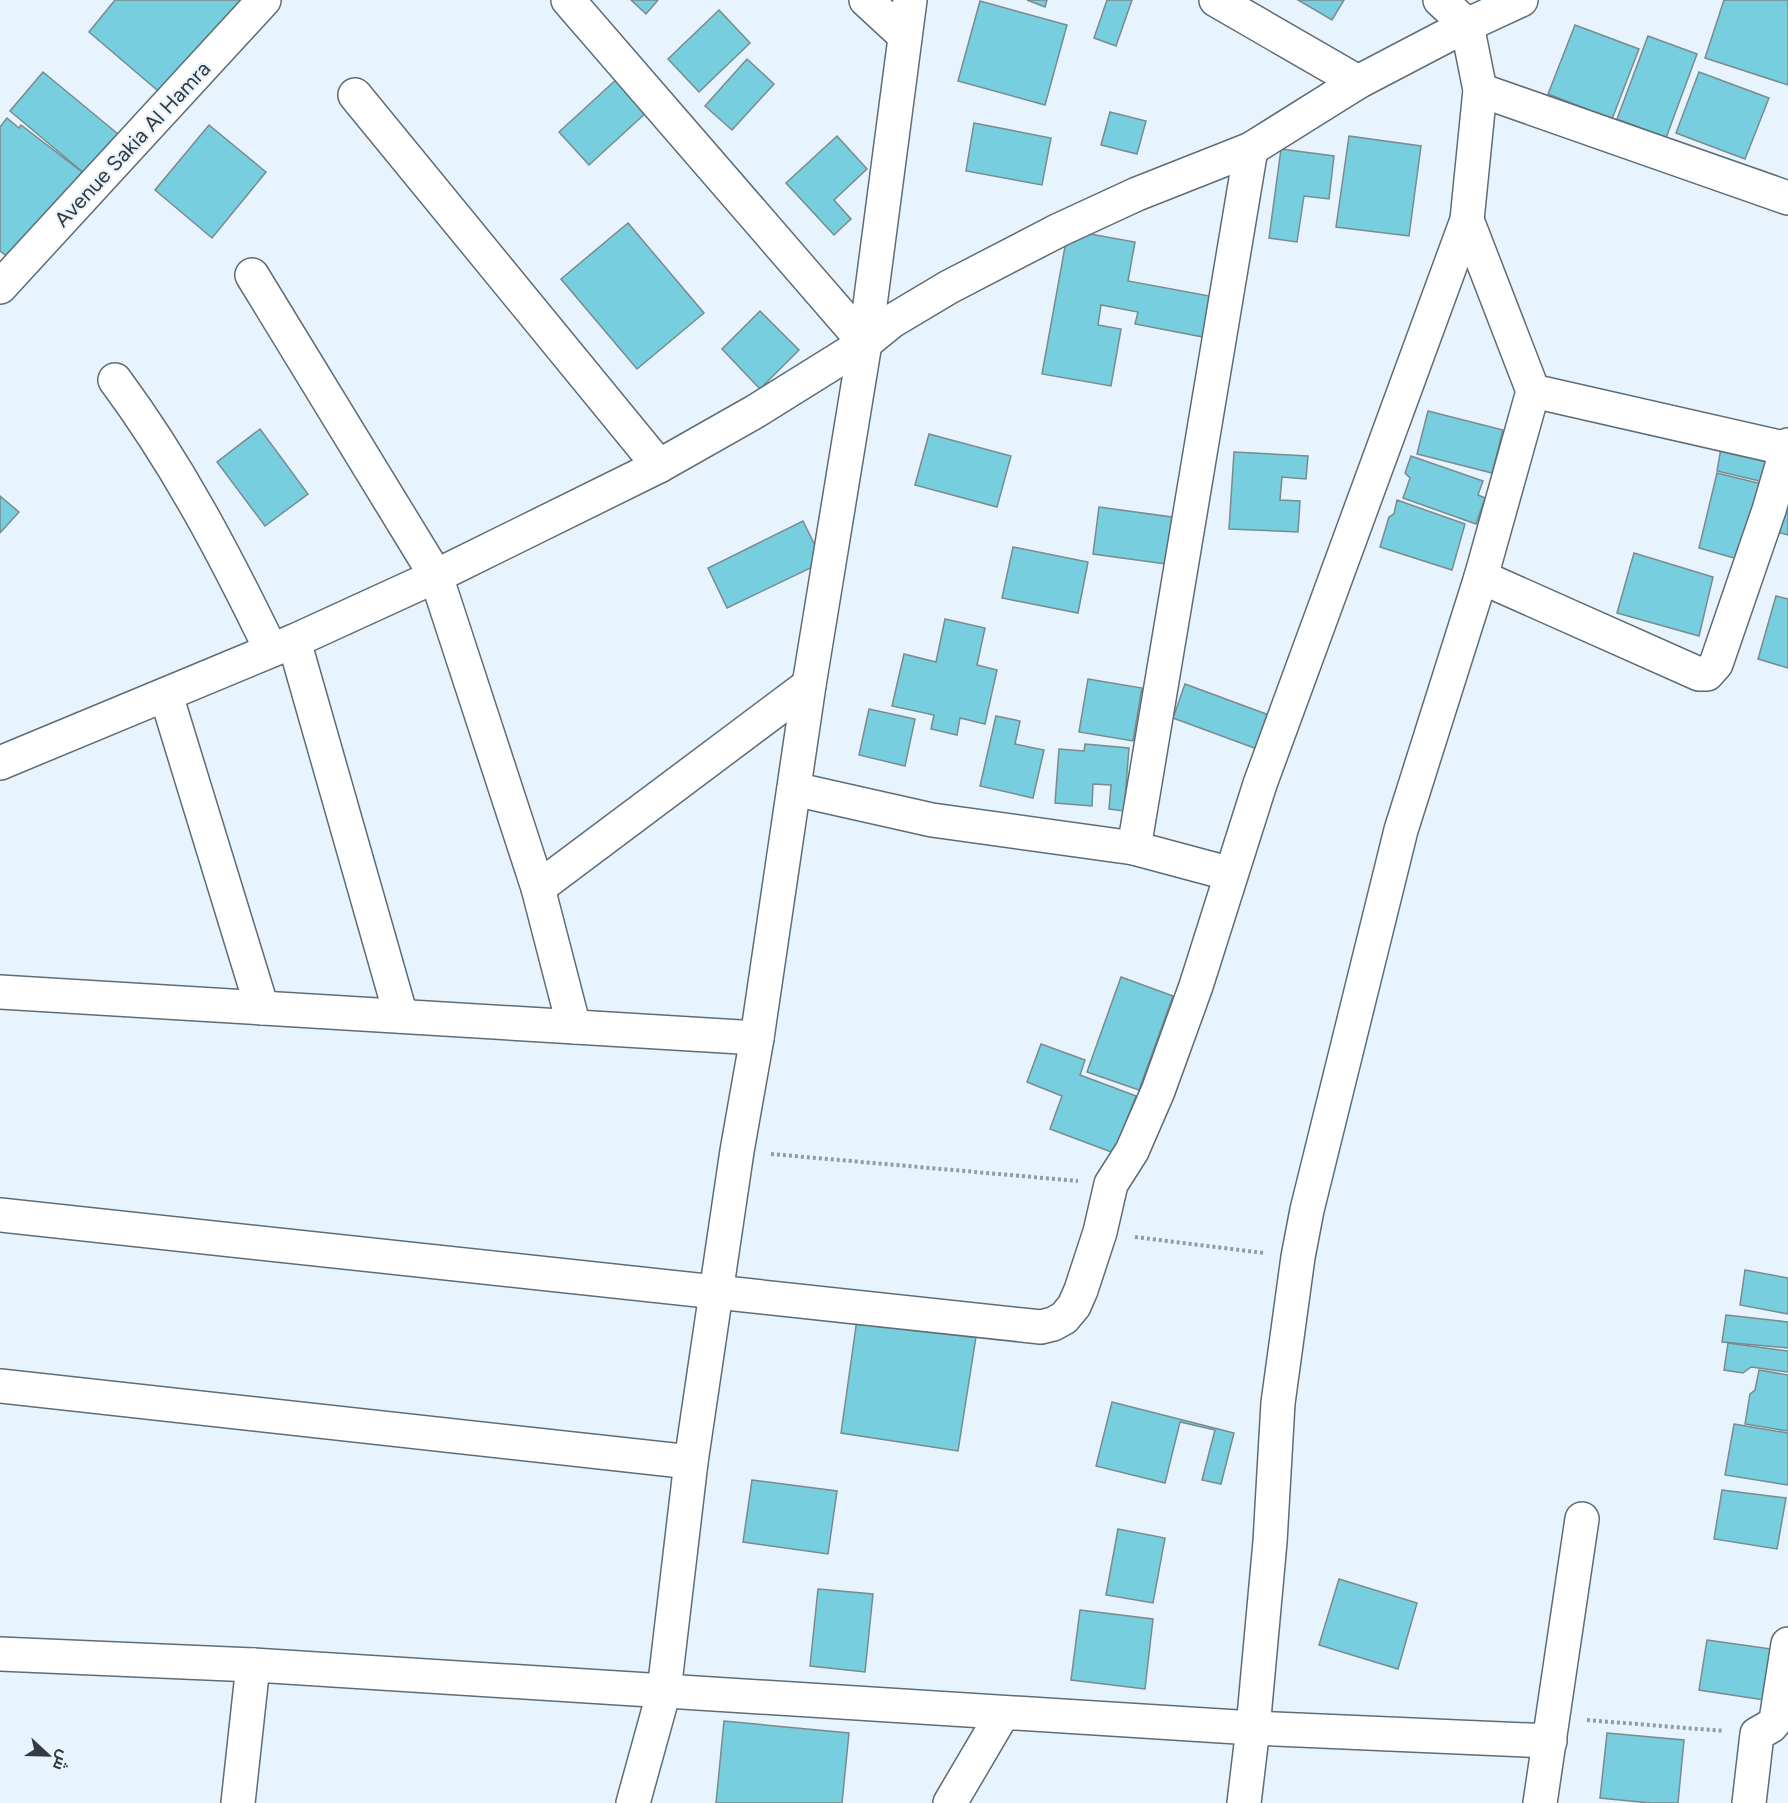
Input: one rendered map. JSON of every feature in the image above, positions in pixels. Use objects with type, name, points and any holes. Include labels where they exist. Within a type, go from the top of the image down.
[{"type":"street","name":"Avenue Sakia Al Hamra","points":[[0,287],[264,0]]},
{"type":"street","points":[[568,0],[865,343]]},
{"type":"street","points":[[866,0],[905,36]]},
{"type":"street","points":[[633,1803],[664,1691],[691,1462],[809,685],[865,343],[910,0]]},
{"type":"street","points":[[1216,0],[1358,82]]},
{"type":"street","points":[[0,1215],[1041,1328],[1064,1318],[1074,1306],[1081,1290],[1100,1232],[1111,1184],[1132,1151],[1158,1090],[1196,986],[1260,784],[1467,220],[1480,90],[1467,25],[1440,0]]},
{"type":"street","points":[[0,763],[166,695],[436,576],[659,466],[756,411],[865,343],[892,321],[949,287],[1059,230],[1137,194],[1251,149],[1358,82],[1467,25],[1521,0]]},
{"type":"street","points":[[1480,90],[1788,198]]},
{"type":"street","points":[[354,95],[659,466]]},
{"type":"street","points":[[1134,848],[1251,149]]},
{"type":"street","points":[[1244,1803],[1270,1542],[1278,1403],[1298,1257],[1307,1210],[1401,830],[1481,577],[1533,391],[1467,220]]},
{"type":"street","points":[[252,275],[436,576],[538,888],[574,1026]]},
{"type":"street","points":[[115,380],[143,418],[282,645],[401,1016]]},
{"type":"street","points":[[1481,577],[1699,674],[1707,674],[1716,664],[1788,448],[1533,391]]},
{"type":"street","points":[[538,888],[809,685]]},
{"type":"street","points":[[166,695],[262,1008]]},
{"type":"street","points":[[794,789],[932,820],[1134,848],[1231,874]]},
{"type":"street","points":[[0,993],[757,1038]]},
{"type":"street","points":[[0,1386],[691,1462]]},
{"type":"street","points":[[1540,1803],[1582,1519]]},
{"type":"street","points":[[1749,1803],[1757,1734],[1771,1726],[1776,1720],[1788,1644]]},
{"type":"street","points":[[0,1654],[253,1665],[1253,1728],[1552,1729]]},
{"type":"street","points":[[238,1803],[253,1665]]},
{"type":"street","points":[[950,1803],[1003,1713]]},
{"type":"path","points":[[737,1151],[1111,1184]]},
{"type":"path","points":[[1100,1232],[1298,1257]]},
{"type":"path","points":[[1552,1729],[1757,1734]]},
{"type":"building","points":[[115,0],[245,0],[164,96],[89,32]]},
{"type":"building","points":[[631,0],[658,0],[646,14]]},
{"type":"building","points":[[1027,0],[1047,0],[1045,7]]},
{"type":"building","points":[[1107,0],[1132,0],[1116,46],[1094,38]]},
{"type":"building","points":[[1298,0],[1344,0],[1332,20]]},
{"type":"building","points":[[1724,0],[1788,0],[1788,85],[1705,58]]},
{"type":"building","points":[[980,1],[1067,25],[1045,105],[958,81]]},
{"type":"building","points":[[719,10],[750,43],[699,92],[668,59]]},
{"type":"building","points":[[1575,25],[1639,49],[1612,119],[1548,94]]},
{"type":"building","points":[[1648,36],[1697,54],[1666,138],[1617,119]]},
{"type":"building","points":[[747,59],[774,84],[732,130],[705,106]]},
{"type":"building","points":[[43,72],[118,134],[85,174],[10,111]]},
{"type":"building","points":[[1699,72],[1769,98],[1745,159],[1676,133]]},
{"type":"building","points":[[619,77],[649,110],[589,165],[559,132]]},
{"type":"building","points":[[1110,112],[1146,121],[1137,154],[1101,145]]},
{"type":"building","points":[[7,118],[19,128],[21,125],[82,172],[12,260],[0,251],[0,127]]},
{"type":"building","points":[[974,123],[1051,138],[1042,185],[966,171]]},
{"type":"building","points":[[209,125],[266,172],[212,238],[155,190]]},
{"type":"building","points":[[837,136],[867,169],[834,200],[851,219],[834,235],[786,183]]},
{"type":"building","points":[[1349,136],[1421,146],[1409,236],[1336,227]]},
{"type":"building","points":[[1281,149],[1334,156],[1329,199],[1304,196],[1297,242],[1269,238]]},
{"type":"building","points":[[628,223],[704,313],[637,369],[561,279]]},
{"type":"building","points":[[1068,230],[1135,242],[1128,281],[1215,297],[1208,338],[1135,324],[1138,312],[1101,305],[1098,325],[1121,329],[1111,386],[1042,374]]},
{"type":"building","points":[[760,311],[799,350],[760,389],[722,349]]},
{"type":"building","points":[[1428,411],[1503,430],[1492,473],[1417,454]]},
{"type":"building","points":[[260,429],[308,494],[265,526],[217,462]]},
{"type":"building","points":[[929,434],[1011,456],[997,507],[915,485]]},
{"type":"building","points":[[1721,448],[1769,459],[1764,482],[1717,471]]},
{"type":"building","points":[[1234,452],[1308,456],[1306,479],[1282,477],[1280,500],[1300,501],[1298,532],[1229,529]]},
{"type":"building","points":[[1411,456],[1483,481],[1478,495],[1485,498],[1476,524],[1403,498],[1410,478],[1405,473]]},
{"type":"building","points":[[1717,473],[1766,485],[1748,562],[1699,548]]},
{"type":"building","points":[[1788,492],[1788,535],[1777,532]]},
{"type":"building","points":[[0,496],[19,512],[0,533]]},
{"type":"building","points":[[1397,500],[1465,524],[1452,570],[1380,547],[1389,517],[1394,514]]},
{"type":"building","points":[[1099,507],[1179,518],[1173,565],[1093,554]]},
{"type":"building","points":[[803,521],[823,562],[727,608],[708,568]]},
{"type":"building","points":[[1013,547],[1088,562],[1078,613],[1002,598]]},
{"type":"building","points":[[1634,553],[1713,577],[1699,636],[1617,613]]},
{"type":"building","points":[[1776,596],[1788,599],[1788,668],[1758,659]]},
{"type":"building","points":[[945,619],[985,628],[977,665],[997,670],[985,724],[960,718],[957,735],[931,729],[934,715],[892,706],[904,654],[936,662]]},
{"type":"building","points":[[1088,679],[1142,688],[1133,741],[1079,732]]},
{"type":"building","points":[[1185,684],[1269,715],[1257,749],[1173,718]]},
{"type":"building","points":[[869,709],[915,719],[905,766],[859,755]]},
{"type":"building","points":[[996,716],[1020,721],[1015,744],[1044,750],[1033,798],[980,786]]},
{"type":"building","points":[[1085,744],[1129,748],[1124,811],[1109,809],[1111,785],[1093,784],[1092,806],[1055,803],[1059,749],[1084,751]]},
{"type":"building","points":[[1121,977],[1173,996],[1139,1090],[1087,1072]]},
{"type":"building","points":[[1041,1044],[1085,1060],[1080,1075],[1136,1096],[1114,1153],[1050,1129],[1062,1096],[1027,1082]]},
{"type":"building","points":[[1745,1270],[1788,1278],[1788,1314],[1740,1305]]},
{"type":"building","points":[[1726,1315],[1788,1322],[1788,1348],[1722,1342]]},
{"type":"building","points":[[857,1319],[976,1337],[958,1451],[841,1433]]},
{"type":"building","points":[[1728,1343],[1788,1351],[1788,1372],[1751,1367],[1743,1373],[1724,1370]]},
{"type":"building","points":[[1759,1370],[1788,1375],[1788,1431],[1745,1424],[1750,1394],[1755,1390]]},
{"type":"building","points":[[1112,1402],[1234,1433],[1221,1484],[1202,1480],[1215,1430],[1180,1422],[1165,1483],[1096,1466]]},
{"type":"building","points":[[1734,1424],[1788,1433],[1788,1485],[1725,1475]]},
{"type":"building","points":[[752,1480],[837,1491],[828,1554],[743,1542]]},
{"type":"building","points":[[1722,1490],[1786,1498],[1777,1549],[1714,1539]]},
{"type":"building","points":[[1118,1529],[1165,1538],[1153,1603],[1106,1595]]},
{"type":"building","points":[[1339,1579],[1417,1603],[1398,1669],[1319,1645]]},
{"type":"building","points":[[818,1589],[873,1594],[865,1672],[810,1666]]},
{"type":"building","points":[[1080,1610],[1153,1619],[1145,1689],[1071,1680]]},
{"type":"building","points":[[1707,1640],[1785,1651],[1777,1702],[1699,1690]]},
{"type":"building","points":[[724,1721],[849,1733],[842,1803],[716,1803]]},
{"type":"building","points":[[1607,1733],[1684,1740],[1678,1803],[1600,1798]]}]
